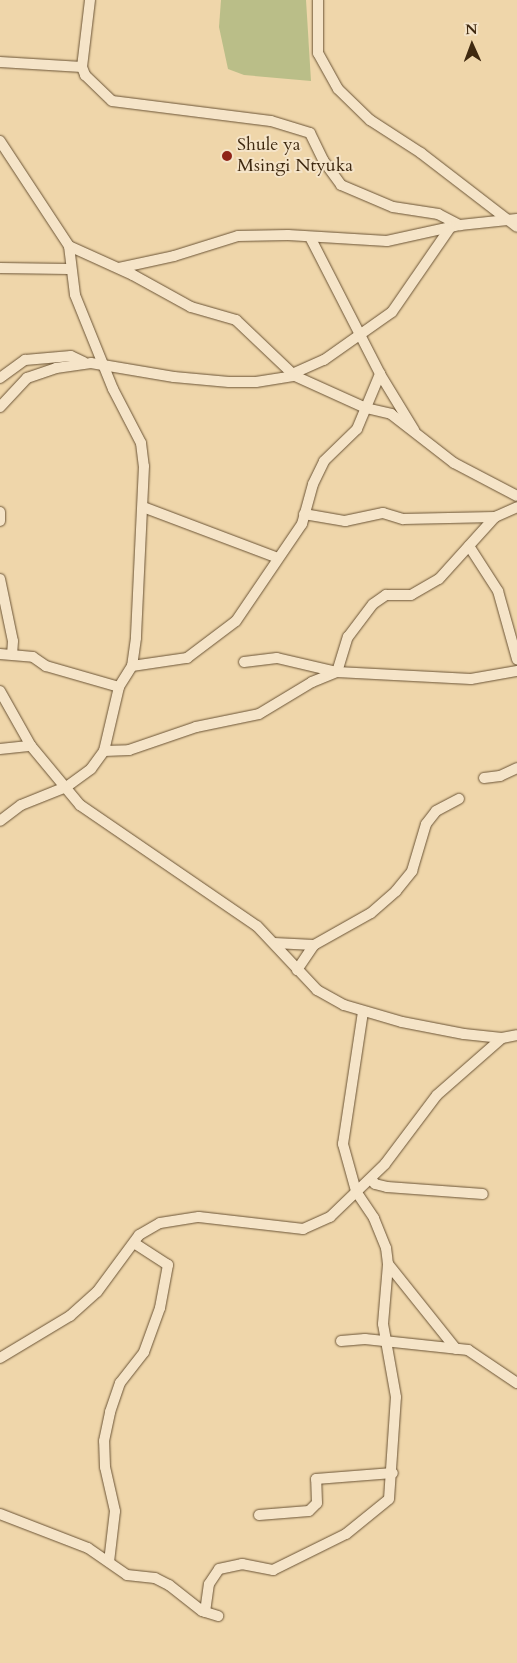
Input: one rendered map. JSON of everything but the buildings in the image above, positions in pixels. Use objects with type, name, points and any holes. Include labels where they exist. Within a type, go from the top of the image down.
[{"type":"street","points":[[90,0],[82,67],[85,75],[112,101],[271,121],[310,133],[323,160],[341,185],[393,207],[438,214],[460,225]]},
{"type":"street","points":[[318,0],[318,53],[338,89],[370,120],[421,153],[514,222]]},
{"type":"street","points":[[0,62],[82,67]]},
{"type":"street","points":[[0,141],[69,246],[119,268],[191,307],[236,320],[258,337],[294,375],[366,408],[391,414],[454,463],[517,496]]},
{"type":"street","points":[[119,268],[174,256],[238,236],[387,241],[460,225],[514,222]]},
{"type":"street","points":[[0,407],[28,378],[56,368],[86,363],[101,363],[174,377],[229,382],[256,382],[294,375],[324,360],[392,312],[450,228]]},
{"type":"street","points":[[310,237],[380,374],[420,438]]},
{"type":"street","points":[[0,821],[21,804],[66,787],[90,769],[104,750],[119,687],[132,666],[143,507],[144,466],[141,443],[101,363],[75,295],[69,269],[69,246]]},
{"type":"street","points":[[0,268],[69,269]]},
{"type":"street","points":[[0,378],[26,360],[71,356],[86,363]]},
{"type":"street","points":[[132,666],[187,658],[226,631],[302,524],[324,462],[357,429],[380,374]]},
{"type":"street","points":[[338,672],[348,637],[372,604],[386,595],[411,595],[439,579],[495,517],[517,506]]},
{"type":"street","points":[[143,507],[278,558]]},
{"type":"street","points":[[0,512],[0,521]]},
{"type":"street","points":[[304,514],[345,521],[383,513],[403,520],[495,517]]},
{"type":"street","points":[[469,546],[498,591],[517,659]]},
{"type":"street","points":[[0,579],[13,641],[12,654]]},
{"type":"street","points":[[0,654],[33,657],[46,666],[119,687]]},
{"type":"street","points":[[244,662],[277,658],[338,672],[471,679],[517,671]]},
{"type":"street","points":[[104,750],[129,750],[196,727],[259,714],[312,682],[338,672]]},
{"type":"street","points":[[0,691],[31,746],[80,805],[107,826],[257,926],[274,942],[297,970],[330,999],[364,1012],[464,1034],[502,1038],[517,1035]]},
{"type":"street","points":[[0,749],[31,746]]},
{"type":"street","points":[[484,778],[500,776],[517,768]]},
{"type":"street","points":[[297,970],[314,945],[371,914],[396,891],[412,871],[426,824],[436,811],[459,799]]},
{"type":"street","points":[[274,942],[314,945]]},
{"type":"street","points":[[206,1612],[210,1584],[220,1569],[242,1564],[273,1570],[346,1534],[389,1499],[393,1472],[396,1397],[383,1324],[388,1264],[386,1248],[374,1218],[356,1191],[342,1144],[364,1012]]},
{"type":"street","points":[[0,1358],[77,1310],[97,1292],[139,1235],[160,1223],[198,1216],[287,1230],[303,1229],[330,1217],[371,1179],[408,1137],[437,1095],[502,1038]]},
{"type":"street","points":[[371,1179],[376,1184],[387,1187],[482,1194]]},
{"type":"street","points":[[109,1562],[115,1510],[105,1467],[104,1441],[110,1412],[120,1383],[144,1352],[160,1308],[168,1265],[134,1243]]},
{"type":"street","points":[[388,1264],[456,1348]]},
{"type":"street","points":[[341,1341],[366,1339],[468,1350],[517,1384]]},
{"type":"street","points":[[259,1515],[309,1511],[317,1503],[316,1479],[393,1472]]},
{"type":"street","points":[[0,1514],[88,1548],[128,1574],[155,1578],[169,1585],[206,1612],[218,1616]]},
{"type":"green space","points":[[221,0],[306,0],[311,81],[244,75],[228,69],[219,27]]},
{"type":"place","name":"Shule ya Msingi Ntyuka","points":[[227,156]]}]
